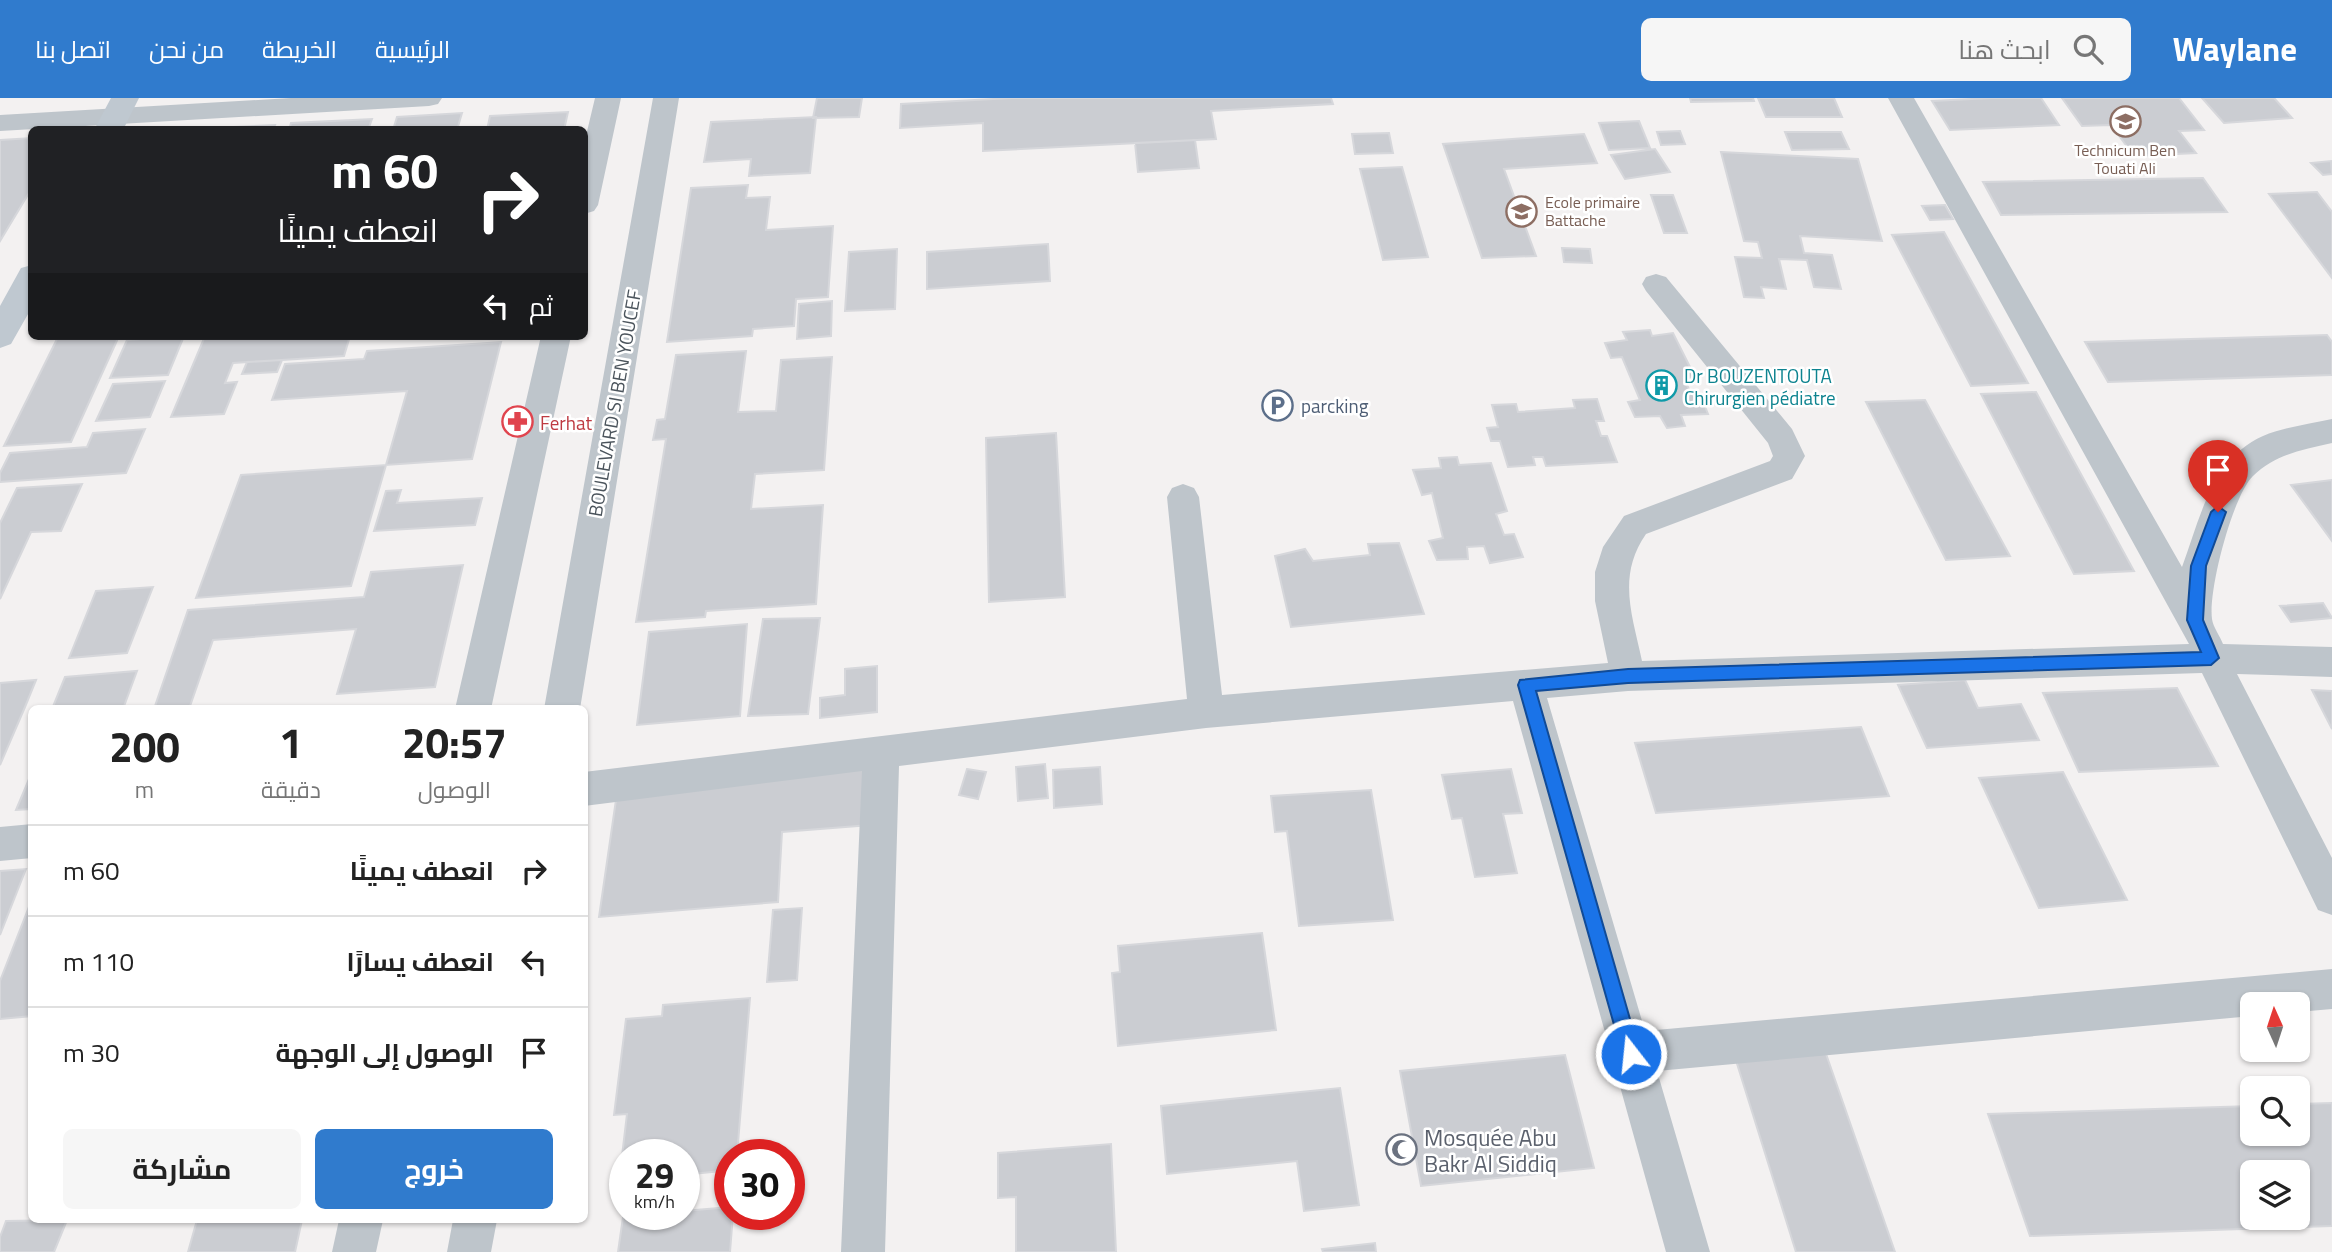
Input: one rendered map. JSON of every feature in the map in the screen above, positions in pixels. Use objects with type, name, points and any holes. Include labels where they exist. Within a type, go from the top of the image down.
[{"type":"main road","points":[[0,337],[28,284]]},
{"type":"street","points":[[0,123],[429,98]]},
{"type":"street","points":[[588,187],[608,98]]},
{"type":"street","name":"BOULEVARD SI BEN YOUCEF","points":[[563,705],[666,98]]},
{"type":"street","points":[[1901,98],[2195,620],[2211,658],[2332,897]]},
{"type":"street","points":[[1628,676],[1612,601],[1612,572],[1619,547],[1635,525],[1781,470],[1789,456],[1781,437],[1656,284]]},
{"type":"street","points":[[474,705],[555,340]]},
{"type":"street","points":[[2195,620],[2199,566],[2214,529],[2223,494],[2241,468],[2272,445],[2332,431]]},
{"type":"street","points":[[1182,497],[1206,712]]},
{"type":"street","points":[[588,789],[1206,712],[1628,676],[2211,658],[2332,662]]},
{"type":"street","points":[[1526,685],[1688,1252]]},
{"type":"street","points":[[863,1252],[881,752]]},
{"type":"street","points":[[0,844],[28,841]]},
{"type":"street","points":[[1631,1054],[2332,989]]},
{"type":"street","points":[[354,1252],[360,1223]]},
{"type":"street","points":[[469,1252],[474,1223]]},
{"type":"building","points":[[817,98],[862,98],[859,117],[813,118]]},
{"type":"building","points":[[1012,98],[1331,98],[1333,104],[1211,111],[1216,139],[983,151],[983,123],[900,128],[901,104]]},
{"type":"building","points":[[1690,98],[1753,98],[1754,101],[1691,102]]},
{"type":"building","points":[[1758,98],[1834,98],[1842,117],[1766,117]]},
{"type":"building","points":[[2041,98],[2059,125],[1950,130],[1932,101]]},
{"type":"building","points":[[2062,98],[2179,98],[2204,130],[2179,131],[2196,153],[2134,156],[2111,125],[2082,126]]},
{"type":"building","points":[[2202,98],[2274,98],[2292,118],[2224,123]]},
{"type":"building","points":[[568,112],[565,126],[488,126],[490,116]]},
{"type":"building","points":[[462,113],[458,126],[394,126],[397,117]]},
{"type":"building","points":[[816,117],[810,173],[749,176],[751,159],[704,162],[711,122]]},
{"type":"building","points":[[372,119],[369,126],[290,126],[291,123]]},
{"type":"building","points":[[1639,121],[1650,148],[1609,150],[1599,123]]},
{"type":"building","points":[[1680,131],[1685,144],[1661,145],[1657,132]]},
{"type":"building","points":[[1785,132],[1841,132],[1849,149],[1792,150]]},
{"type":"building","points":[[1389,133],[1393,153],[1355,154],[1352,134]]},
{"type":"building","name":"Ecole primaire Battache","points":[[1584,134],[1597,163],[1504,169],[1536,256],[1482,258],[1443,144]]},
{"type":"building","points":[[28,138],[28,195],[0,241],[0,140]]},
{"type":"building","points":[[1195,140],[1199,168],[1138,172],[1135,143]]},
{"type":"building","points":[[1655,149],[1670,172],[1625,179],[1611,155]]},
{"type":"building","points":[[1721,152],[1858,159],[1882,241],[1800,236],[1804,253],[1832,255],[1841,289],[1814,287],[1807,260],[1779,259],[1786,289],[1761,287],[1764,298],[1744,297],[1735,257],[1762,258],[1758,242],[1744,241]]},
{"type":"building","points":[[2331,161],[2332,174],[2323,175],[2311,163]]},
{"type":"building","points":[[1402,167],[1428,257],[1383,260],[1360,169]]},
{"type":"building","points":[[2203,178],[2227,212],[2001,215],[1983,182]]},
{"type":"building","points":[[748,185],[746,198],[770,197],[766,230],[833,226],[828,297],[796,299],[794,326],[753,329],[752,336],[667,342],[691,188]]},
{"type":"building","points":[[2317,192],[2332,212],[2332,278],[2269,194]]},
{"type":"building","points":[[1651,195],[1673,195],[1687,233],[1664,233]]},
{"type":"building","points":[[1945,205],[1953,219],[1930,220],[1922,206]]},
{"type":"building","points":[[1944,232],[2028,383],[1971,386],[1892,235]]},
{"type":"building","points":[[1048,244],[1050,281],[927,289],[927,252]]},
{"type":"building","points":[[1562,248],[1590,249],[1592,263],[1564,262]]},
{"type":"building","points":[[897,249],[895,309],[845,311],[849,252]]},
{"type":"building","points":[[832,301],[831,336],[797,339],[799,304]]},
{"type":"building","name":"Dr BOUZENTOUTA Chirurgien pédiatre","points":[[1650,330],[1652,336],[1673,333],[1695,377],[1684,378],[1691,394],[1700,394],[1708,414],[1681,415],[1685,426],[1667,428],[1660,416],[1635,417],[1628,402],[1640,400],[1622,357],[1611,358],[1605,343],[1627,340],[1623,332]]},
{"type":"building","points":[[2327,335],[2332,342],[2332,375],[2108,382],[2085,342]]},
{"type":"building","points":[[57,340],[117,340],[71,442],[4,446]]},
{"type":"building","points":[[127,340],[182,340],[168,375],[110,378]]},
{"type":"building","points":[[203,340],[349,340],[344,356],[233,363],[225,383],[237,382],[224,414],[171,417]]},
{"type":"building","points":[[501,342],[472,459],[386,465],[407,391],[272,400],[285,364],[364,359],[367,351]]},
{"type":"building","points":[[746,351],[738,412],[776,411],[781,360],[832,357],[824,470],[755,474],[751,509],[823,505],[816,604],[706,611],[705,617],[636,622],[666,439],[653,440],[657,420],[665,419],[676,355]]},
{"type":"building","points":[[282,360],[277,372],[242,374],[247,362]]},
{"type":"building","points":[[165,381],[150,417],[96,421],[113,384]]},
{"type":"building","points":[[2036,392],[2134,571],[2074,574],[1981,394]]},
{"type":"building","points":[[1597,399],[1604,421],[1596,421],[1601,436],[1607,436],[1617,462],[1546,466],[1543,457],[1533,457],[1535,465],[1508,467],[1500,441],[1491,441],[1487,428],[1498,427],[1492,405],[1516,404],[1518,412],[1575,408],[1573,400]]},
{"type":"building","points":[[1925,400],[2010,556],[1946,560],[1866,402]]},
{"type":"building","points":[[145,429],[126,473],[0,482],[0,473],[10,453],[87,447],[93,433]]},
{"type":"building","points":[[1056,433],[1065,597],[989,602],[986,438]]},
{"type":"building","points":[[1457,457],[1459,465],[1491,463],[1507,511],[1496,514],[1504,535],[1514,534],[1523,557],[1490,563],[1484,546],[1467,547],[1468,559],[1437,560],[1429,541],[1443,538],[1432,493],[1422,495],[1413,470],[1441,468],[1439,458]]},
{"type":"building","points":[[386,465],[351,586],[196,598],[241,475]]},
{"type":"building","points":[[2332,480],[2332,541],[2291,485]]},
{"type":"building","points":[[82,484],[61,531],[31,532],[0,599],[0,523],[17,488]]},
{"type":"building","points":[[401,490],[397,503],[482,498],[475,525],[374,531],[386,491]]},
{"type":"building","points":[[1399,543],[1424,614],[1291,627],[1275,556],[1305,549],[1313,561],[1370,555],[1368,544]]},
{"type":"building","points":[[463,565],[435,687],[337,694],[356,629],[213,640],[190,705],[155,705],[188,610],[364,597],[371,572]]},
{"type":"building","points":[[153,587],[127,653],[69,658],[96,591]]},
{"type":"building","points":[[2323,603],[2332,618],[2291,622],[2280,606]]},
{"type":"building","points":[[820,618],[808,714],[748,716],[763,619]]},
{"type":"building","points":[[747,624],[740,716],[637,725],[649,632]]},
{"type":"building","points":[[877,666],[877,712],[820,718],[820,698],[845,695],[845,669]]},
{"type":"building","points":[[137,671],[124,705],[54,705],[65,677]]},
{"type":"building","points":[[36,680],[25,707],[0,765],[0,683]]},
{"type":"building","points":[[1965,680],[1978,708],[2021,704],[2039,740],[1927,748],[1898,685]]},
{"type":"building","points":[[2177,688],[2218,766],[2079,772],[2043,693]]},
{"type":"building","points":[[2312,690],[2332,691],[2332,729]]},
{"type":"building","points":[[1861,727],[1889,796],[1656,813],[1635,743]]},
{"type":"building","points":[[1045,764],[1048,798],[1018,801],[1016,767]]},
{"type":"building","points":[[872,766],[870,825],[782,832],[778,902],[599,917],[618,786]]},
{"type":"building","points":[[1100,767],[1102,804],[1054,808],[1053,770]]},
{"type":"building","points":[[967,769],[986,772],[978,799],[959,795]]},
{"type":"building","points":[[1511,769],[1522,813],[1503,814],[1517,873],[1475,877],[1462,818],[1452,819],[1442,775]]},
{"type":"building","points":[[2063,772],[2127,900],[2039,908],[1979,778]]},
{"type":"building","points":[[28,782],[28,809],[16,810]]},
{"type":"building","points":[[1371,790],[1393,920],[1299,926],[1287,831],[1275,832],[1271,796]]},
{"type":"building","points":[[26,869],[0,935],[0,871]]},
{"type":"building","points":[[802,908],[797,980],[767,982],[773,910]]},
{"type":"building","points":[[28,909],[28,1016],[0,1019],[0,981]]},
{"type":"building","points":[[1262,933],[1276,1030],[1118,1046],[1112,973],[1120,972],[1118,946]]},
{"type":"building","points":[[750,998],[738,1139],[714,1139],[714,1172],[700,1173],[700,1139],[624,1139],[627,1114],[614,1115],[626,1019],[662,1016],[663,1005]]},
{"type":"building","points":[[1817,1028],[1895,1252],[1796,1252],[1728,1035]]},
{"type":"building","points":[[1565,1055],[1594,1168],[1421,1186],[1400,1071]]},
{"type":"building","points":[[1340,1088],[1359,1205],[1304,1211],[1297,1161],[1167,1174],[1161,1106]]},
{"type":"building","points":[[2332,1103],[2332,1226],[2310,1227],[2310,1160],[2240,1160],[2240,1229],[2030,1236],[1988,1114],[2240,1106],[2240,1146],[2310,1146],[2310,1104]]},
{"type":"building","points":[[1111,1144],[1116,1252],[1016,1252],[1016,1197],[998,1198],[998,1153]]},
{"type":"building","points":[[714,1208],[714,1230],[732,1230],[730,1252],[618,1252],[621,1230],[700,1230],[700,1210]]},
{"type":"building","points":[[6,1221],[66,1223],[54,1252],[0,1252],[0,1237]]},
{"type":"building","points":[[196,1223],[301,1223],[295,1252],[188,1252]]},
{"type":"building","points":[[1375,1243],[1376,1252],[1323,1252],[1322,1249]]},
{"type":"place","name":"Technicum Ben Touati Ali","points":[[2125,121]]},
{"type":"place","name":"Ecole primaire Battache","points":[[1522,211]]},
{"type":"place","name":"Dr BOUZENTOUTA Chirurgien pédiatre","points":[[1661,386]]},
{"type":"place","name":"parcking","points":[[1278,405]]},
{"type":"place","name":"Ferhat","points":[[517,422]]},
{"type":"place","name":"Mosquée Abu Bakr Al Siddiq","points":[[1401,1150]]},
{"type":"route","points":[[1631,1054],[1526,685],[1628,676],[2211,658],[2195,620],[2199,566],[2218,512]]}]
